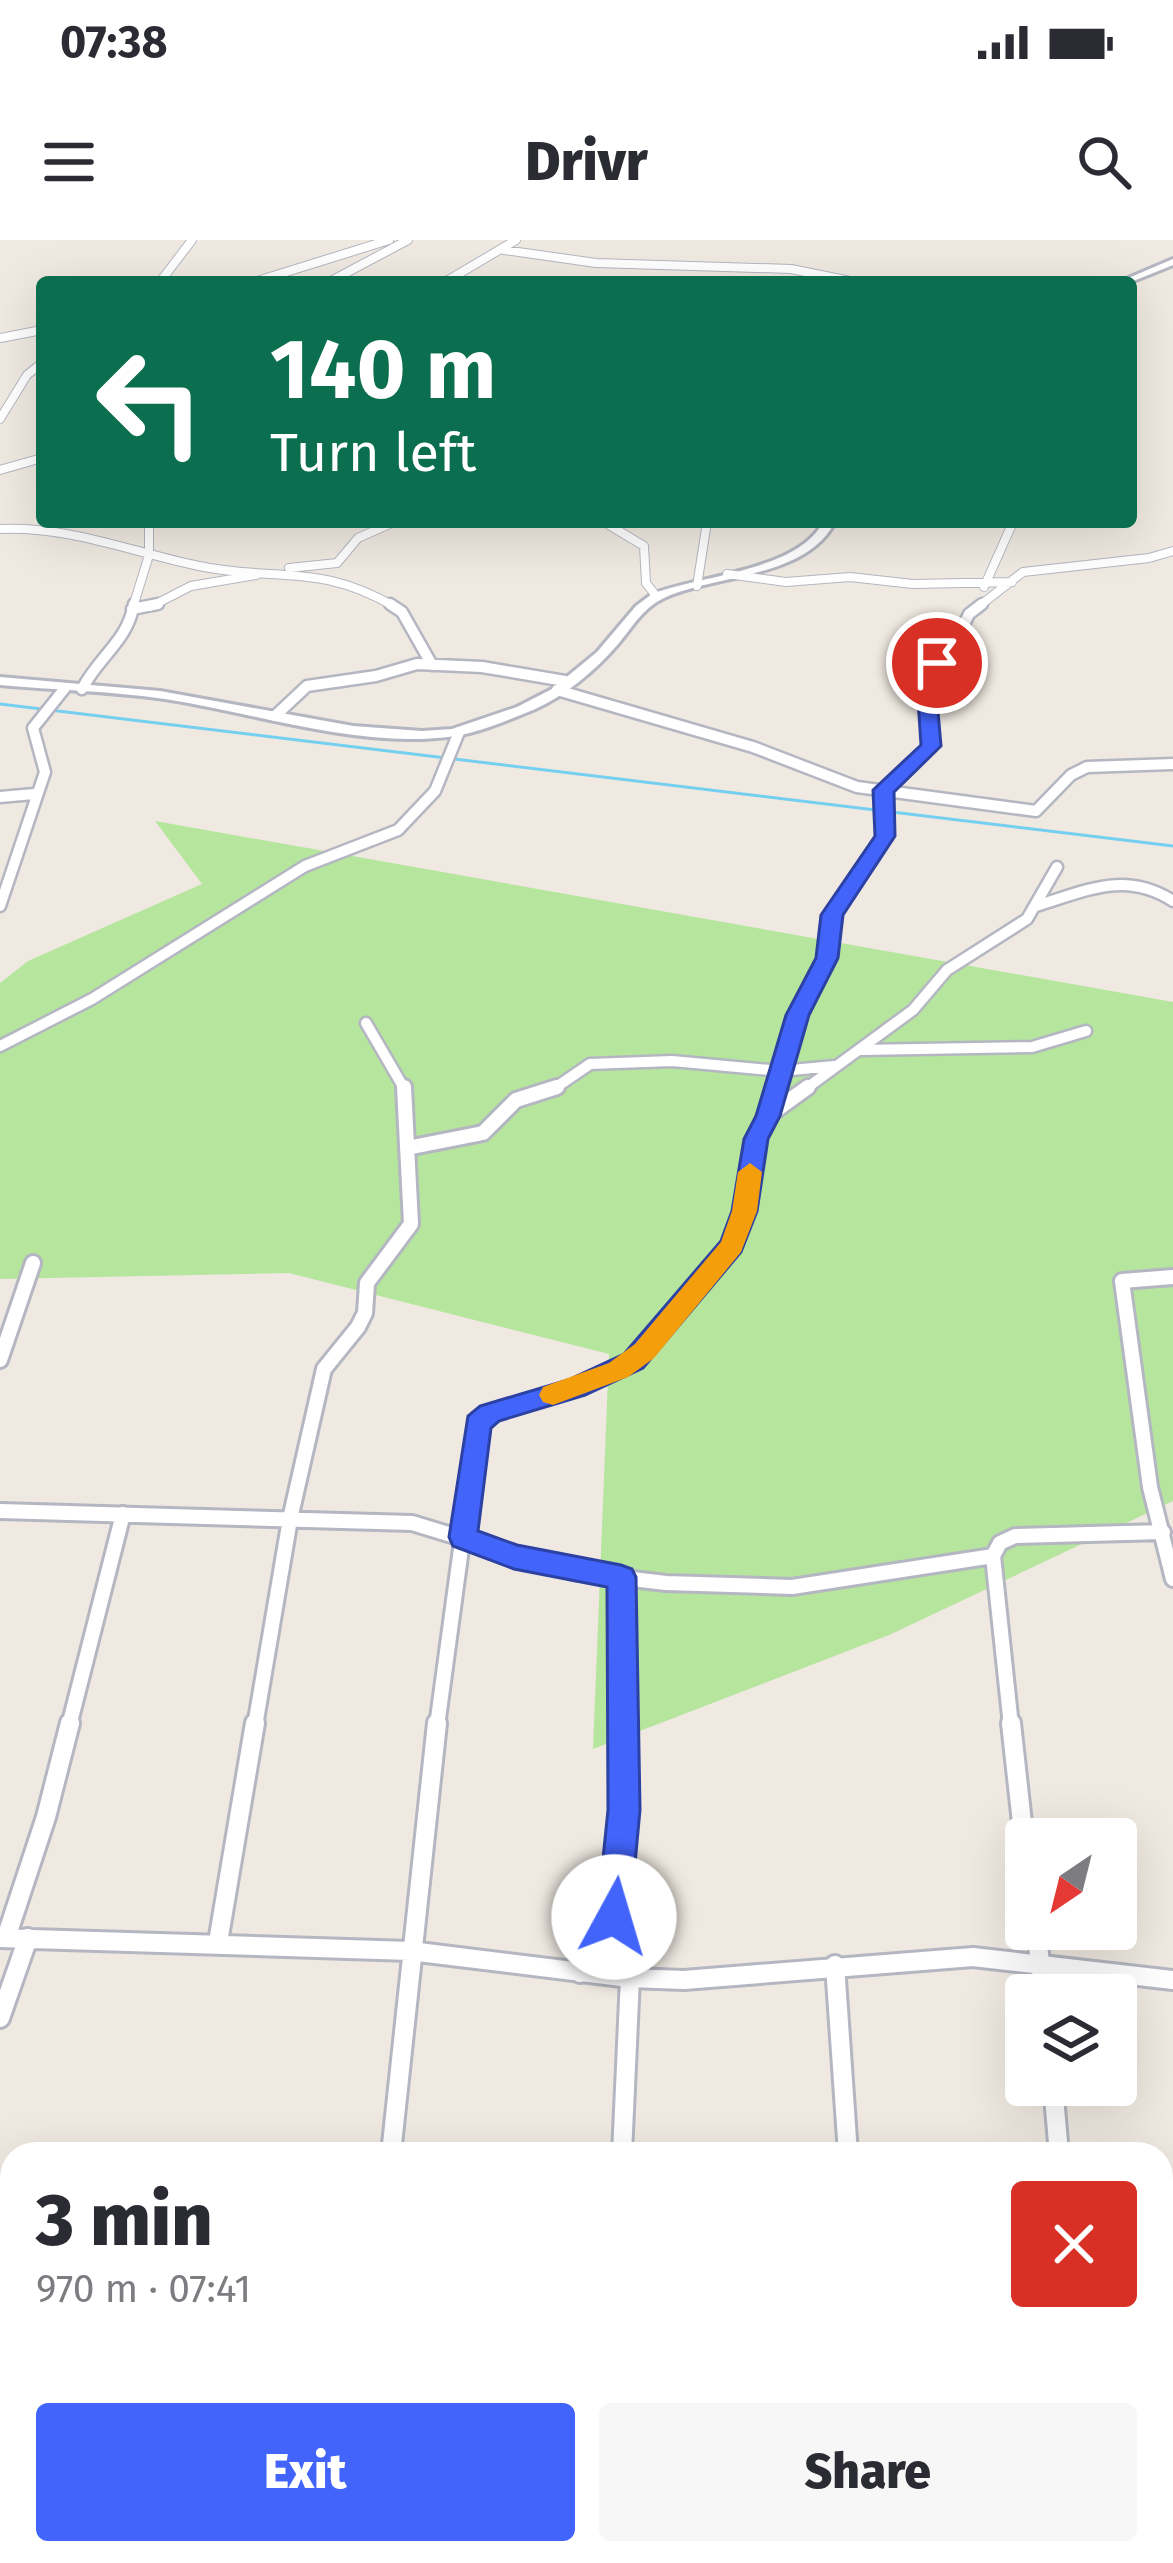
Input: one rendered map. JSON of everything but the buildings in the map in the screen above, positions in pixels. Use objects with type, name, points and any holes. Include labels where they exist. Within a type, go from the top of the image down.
[{"type":"street","points":[[164,276],[191,240]]},
{"type":"street","points":[[274,276],[389,240]]},
{"type":"street","points":[[343,276],[408,240]]},
{"type":"street","points":[[456,276],[516,240]]},
{"type":"street","points":[[504,250],[596,263],[715,262],[819,276]]},
{"type":"street","points":[[1137,277],[1173,262]]},
{"type":"street","points":[[774,276],[777,269]]},
{"type":"street","points":[[0,338],[36,331]]},
{"type":"street","points":[[0,418],[36,368]]},
{"type":"street","points":[[0,470],[36,460]]},
{"type":"street","points":[[0,529],[36,526]]},
{"type":"street","points":[[48,528],[214,569],[278,571],[345,585],[402,612],[409,630],[423,641],[432,665]]},
{"type":"street","points":[[82,689],[96,662],[129,631],[149,555],[149,528]]},
{"type":"street","points":[[132,609],[153,607],[191,586],[337,563],[358,538],[380,528]]},
{"type":"street","points":[[614,528],[644,547],[646,583],[657,597]]},
{"type":"street","points":[[697,586],[706,528]]},
{"type":"street","points":[[0,682],[170,696],[372,730],[459,732],[536,704],[609,647],[632,614],[657,597],[805,551],[827,528]]},
{"type":"street","points":[[987,604],[984,584],[1010,528]]},
{"type":"street","points":[[392,2142],[445,1649],[481,1418],[593,1381],[644,1351],[732,1245],[745,1211],[754,1145],[768,1116],[797,1015],[827,958],[832,915],[885,836],[884,790],[931,746],[927,713],[934,671],[953,647],[964,620],[1023,572],[1149,559],[1173,551]]},
{"type":"street","points":[[727,574],[786,582],[850,577],[899,584],[1012,582]]},
{"type":"street","points":[[275,716],[307,685],[432,665],[561,685],[753,747],[857,787],[1036,811],[1046,807],[1073,773],[1087,768],[1173,764]]},
{"type":"street","points":[[0,907],[46,761],[34,728],[65,688]]},
{"type":"street","points":[[0,1046],[92,999],[305,866],[398,830],[435,791],[459,732]]},
{"type":"street","points":[[0,796],[34,794]]},
{"type":"street","points":[[768,1116],[924,1002],[947,970],[1027,919],[1058,867]]},
{"type":"street","points":[[1036,906],[1116,880],[1148,885],[1173,901]]},
{"type":"street","points":[[218,1942],[290,1519],[324,1369],[358,1328],[365,1313],[367,1282],[392,1257],[412,1222],[416,1201],[407,1148],[406,1092],[366,1023]]},
{"type":"street","points":[[857,1050],[894,1045],[1017,1050],[1058,1043],[1086,1031]]},
{"type":"street","points":[[407,1148],[482,1133],[516,1100],[560,1086],[590,1064],[672,1061],[781,1071],[834,1066]]},
{"type":"street","points":[[0,1360],[33,1263]]},
{"type":"street","points":[[1173,1277],[1122,1281],[1150,1487],[1171,1553],[1173,1579]]},
{"type":"street","points":[[0,1511],[412,1523],[514,1557],[621,1577],[792,1587],[993,1556]]},
{"type":"street","points":[[123,1514],[46,1817],[3,1938],[410,1951],[630,1978],[702,1979],[973,1957],[1173,1980]]},
{"type":"street","points":[[1022,1818],[993,1556],[1000,1544],[1015,1536],[1162,1532]]},
{"type":"street","points":[[580,1973],[604,1942],[614,1917],[624,1810],[621,1577]]},
{"type":"street","points":[[0,2018],[28,1938]]},
{"type":"street","points":[[1039,1950],[1042,1974]]},
{"type":"street","points":[[835,1965],[847,2142]]},
{"type":"street","points":[[623,2142],[630,1978]]},
{"type":"street","points":[[1055,2106],[1058,2142]]},
{"type":"green space","points":[[155,821],[1173,1002],[1173,1501],[889,1635],[593,1749],[609,1354],[289,1273],[0,1279],[0,983],[28,961],[202,884]]},
{"type":"waterway","points":[[0,704],[1173,846]]},
{"type":"slow traffic","points":[[553,1395],[619,1370],[644,1351],[725,1257],[745,1211],[750,1172]]},
{"type":"route","points":[[614,1917],[624,1810],[621,1577],[514,1557],[463,1537],[478,1423],[489,1413],[576,1388],[634,1361],[725,1257],[745,1211],[756,1139],[768,1116],[788,1041],[827,958],[832,915],[885,836],[884,790],[931,746],[927,713],[937,663]]}]
